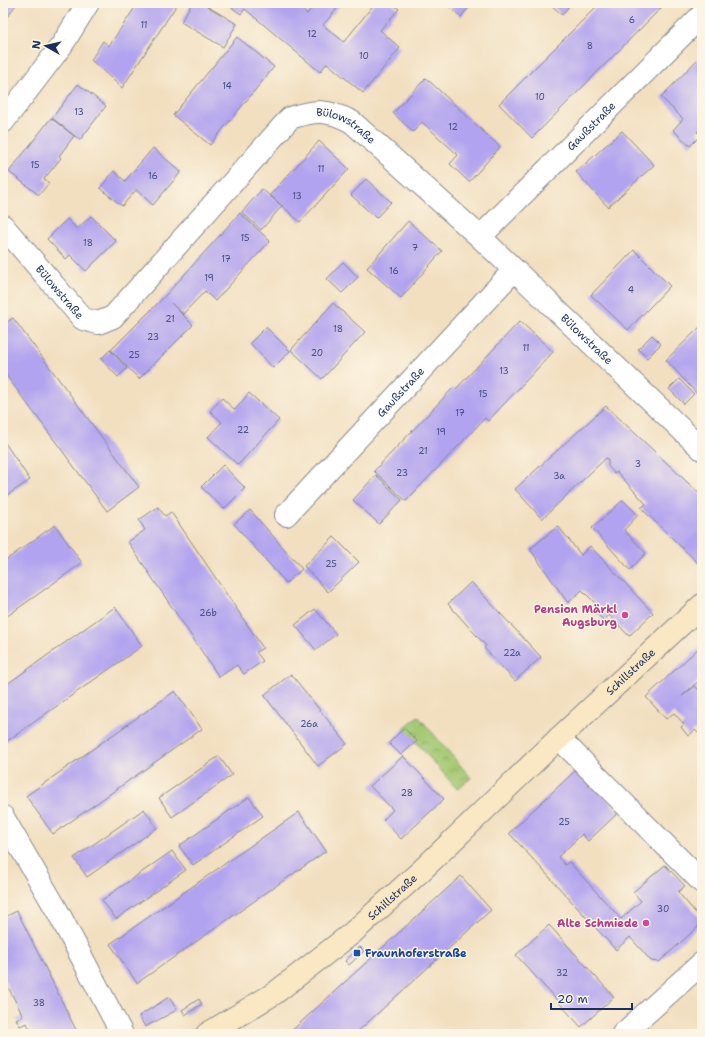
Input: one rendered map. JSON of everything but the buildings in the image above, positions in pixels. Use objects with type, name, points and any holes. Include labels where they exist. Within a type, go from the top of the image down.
[{"type":"street","points":[[3,122],[62,45],[88,3]]},
{"type":"street","name":"Gaußstraße","points":[[480,237],[702,15]]},
{"type":"street","name":"Bülowstraße","points":[[3,226],[83,319],[98,323],[113,317],[290,118],[307,112],[326,111],[337,114],[352,122],[480,237],[702,449]]},
{"type":"street","name":"Gaußstraße","points":[[286,515],[514,270]]},
{"type":"street","name":"Schillstraße","points":[[207,1034],[275,993],[350,934],[422,870],[559,738],[702,605]]},
{"type":"street","points":[[559,738],[702,882]]},
{"type":"street","points":[[3,817],[58,912],[122,1034]]},
{"type":"street","points":[[623,1034],[702,963]]},
{"type":"green space","points":[[418,716],[471,778],[457,789],[404,728]]},
{"type":"place","name":"Pension Märkl Augsburg","points":[[625,615]]},
{"type":"place","name":"Alte Schmiede","points":[[646,923]]},
{"type":"place","name":"Fraunhoferstraße","points":[[357,953]]}]
